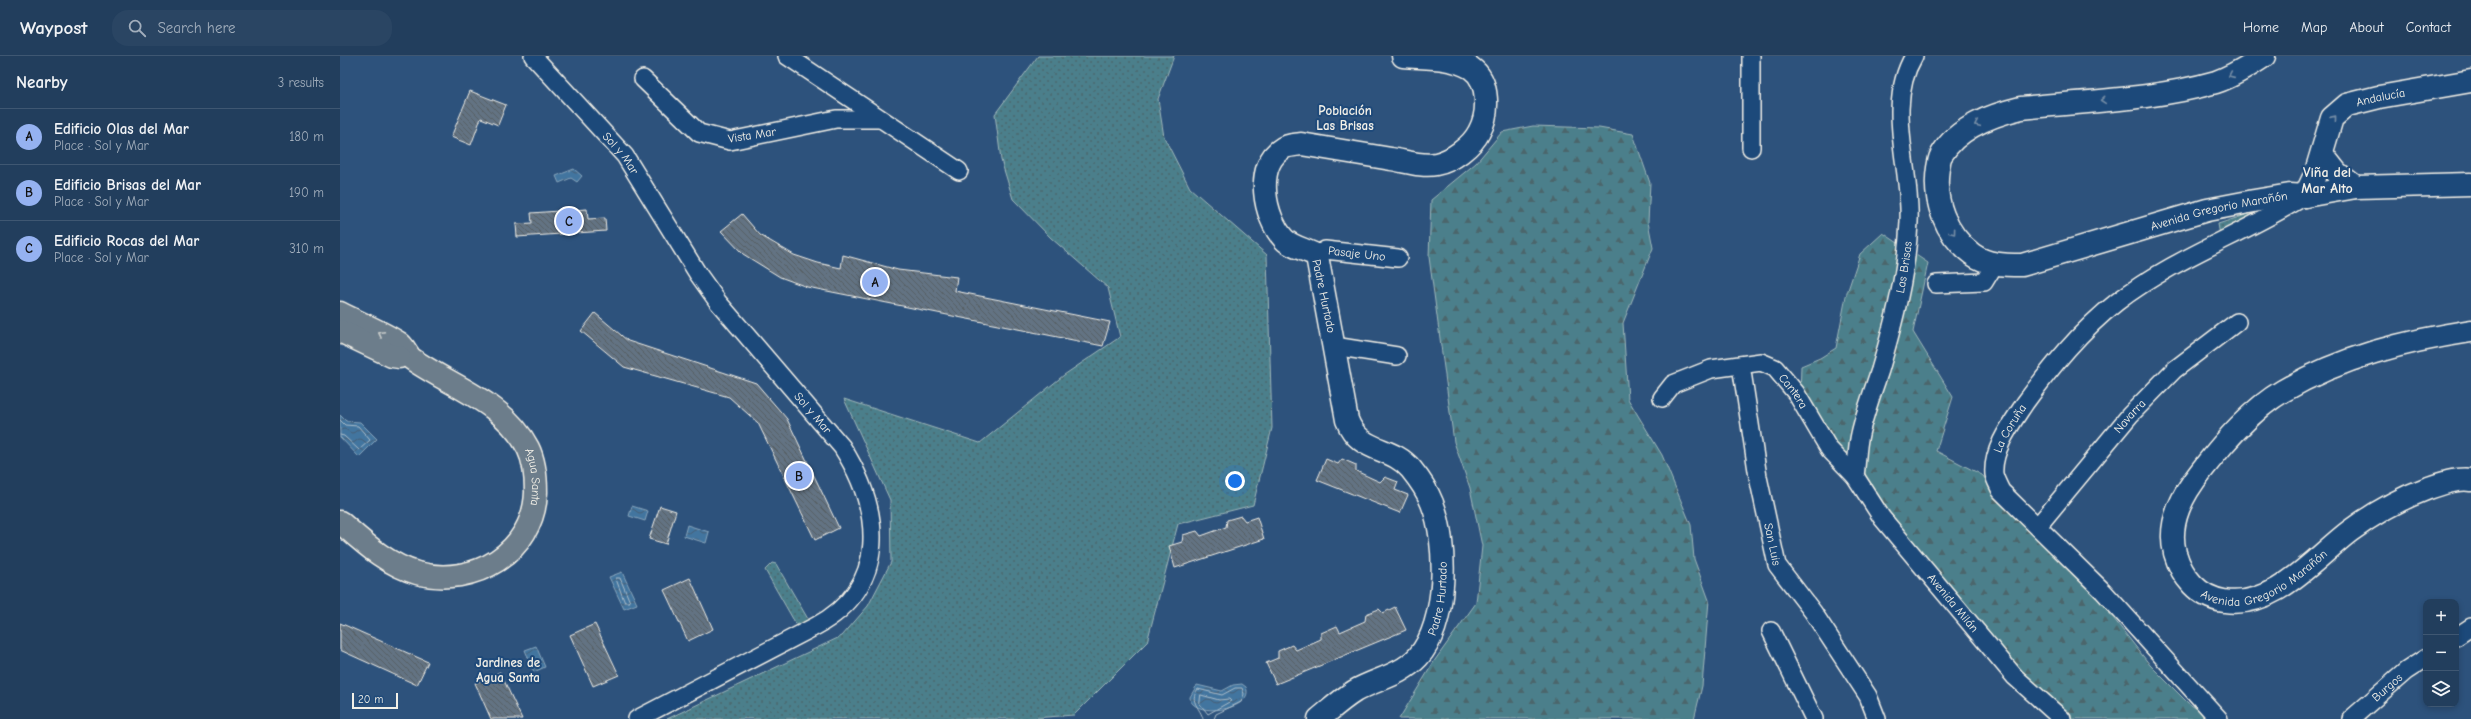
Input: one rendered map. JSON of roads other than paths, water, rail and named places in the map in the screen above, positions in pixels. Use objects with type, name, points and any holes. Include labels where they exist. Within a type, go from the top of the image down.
[{"type":"main road","name":"Agua Santa","points":[[340,313],[401,344],[411,358],[492,407],[510,423],[527,448],[534,464],[536,483],[535,508],[530,526],[520,541],[485,568],[443,576],[418,573],[392,563],[364,543],[340,522]]},
{"type":"main road","name":"Agua Santa","points":[[340,331],[392,356],[411,358]]},
{"type":"street","name":"Sol y Mar","points":[[533,56],[625,156],[698,274],[718,302],[842,447],[858,471],[871,513],[872,540],[866,574],[860,587],[841,611],[816,626],[637,719]]},
{"type":"street","points":[[787,56],[959,171]]},
{"type":"street","name":"Padre Hurtado","points":[[1319,719],[1355,691],[1396,674],[1418,657],[1431,638],[1437,619],[1442,565],[1439,534],[1434,511],[1422,483],[1403,460],[1362,442],[1351,431],[1347,420],[1317,256],[1284,240],[1269,212],[1265,194],[1265,177],[1269,163],[1276,153],[1285,147],[1301,144],[1414,163],[1436,164],[1460,154],[1479,132],[1487,105],[1483,84],[1472,68],[1457,62],[1437,58],[1403,56]]},
{"type":"street","points":[[1751,56],[1751,148]]},
{"type":"street","name":"Las Brisas","points":[[1855,476],[1860,434],[1886,349],[1901,288],[1906,253],[1910,222],[1900,108],[1902,91],[1914,56]]},
{"type":"street","name":"Avenida Gregorio Marañón","points":[[2264,56],[2243,70],[2216,82],[2165,92],[2021,108],[1999,113],[1970,127],[1949,143],[1940,155],[1937,178],[1940,210],[1954,235],[1972,254],[1995,264],[2022,265],[2207,210],[2356,187],[2471,184]]},
{"type":"street","name":"Vista Mar","points":[[643,79],[699,133],[714,138],[730,140],[836,119],[880,119]]},
{"type":"street","name":"Andalucía","points":[[2305,196],[2322,154],[2332,118],[2347,105],[2379,97],[2471,81]]},
{"type":"street","points":[[836,119],[845,94]]},
{"type":"street","points":[[2322,154],[2337,173],[2356,187]]},
{"type":"street","name":"La Coruña","points":[[2219,719],[2103,591],[2001,491],[1994,475],[1997,454],[2009,426],[2074,341],[2117,302],[2164,271],[2270,218],[2305,196]]},
{"type":"street","name":"Pasaje Uno","points":[[1317,256],[1325,250],[1398,258]]},
{"type":"street","points":[[1936,284],[1984,282],[1995,264]]},
{"type":"street","name":"Navarra","points":[[2038,526],[2130,415],[2174,370],[2237,322]]},
{"type":"street","name":"Avenida Gregorio Marañón","points":[[2471,331],[2393,346],[2361,355],[2283,391],[2236,431],[2194,480],[2179,504],[2173,524],[2173,546],[2180,569],[2192,585],[2209,597],[2225,601],[2248,599],[2283,586],[2350,531],[2390,506],[2411,495],[2446,482],[2471,480]]},
{"type":"street","points":[[1334,346],[1397,356]]},
{"type":"street","name":"Cantera","points":[[1662,398],[1673,384],[1711,369],[1761,362],[1775,368],[1796,393],[1829,449],[1855,476]]},
{"type":"street","name":"San Luis","points":[[1741,365],[1758,477],[1777,565],[1813,612],[1868,696],[1877,719]]},
{"type":"street","name":"Avenida Milán","points":[[1855,476],[1882,518],[2015,677],[2062,719]]},
{"type":"street","points":[[2459,635],[2471,627]]},
{"type":"street","points":[[1771,631],[1814,719]]},
{"type":"street","name":"Burgos","points":[[2351,719],[2406,671],[2423,660]]},
{"type":"water","points":[[574,169],[582,176],[577,182],[571,178],[559,183],[556,176]]},
{"type":"water","points":[[340,415],[346,421],[360,422],[377,439],[359,457],[340,437]]},
{"type":"water","points":[[632,506],[648,511],[645,521],[629,516]]},
{"type":"water","points":[[687,525],[709,532],[706,543],[684,536]]},
{"type":"water","points":[[622,572],[637,604],[624,609],[609,577]]},
{"type":"water","points":[[536,646],[545,667],[534,672],[525,650]]},
{"type":"water","points":[[1242,684],[1246,687],[1246,695],[1241,702],[1233,707],[1210,710],[1200,708],[1193,704],[1190,697],[1197,685],[1222,691],[1233,685]]},
{"type":"place","name":"Edificio Rocas del Mar","points":[[569,221]]},
{"type":"place","name":"Edificio Olas del Mar","points":[[875,282]]},
{"type":"place","name":"Edificio Brisas del Mar","points":[[799,476]]},
{"type":"district","name":"Población Las Brisas","points":[[1345,118]]},
{"type":"district","name":"Viña del Mar Alto","points":[[2327,180]]},
{"type":"district","name":"Jardines de Agua Santa","points":[[508,670]]}]
